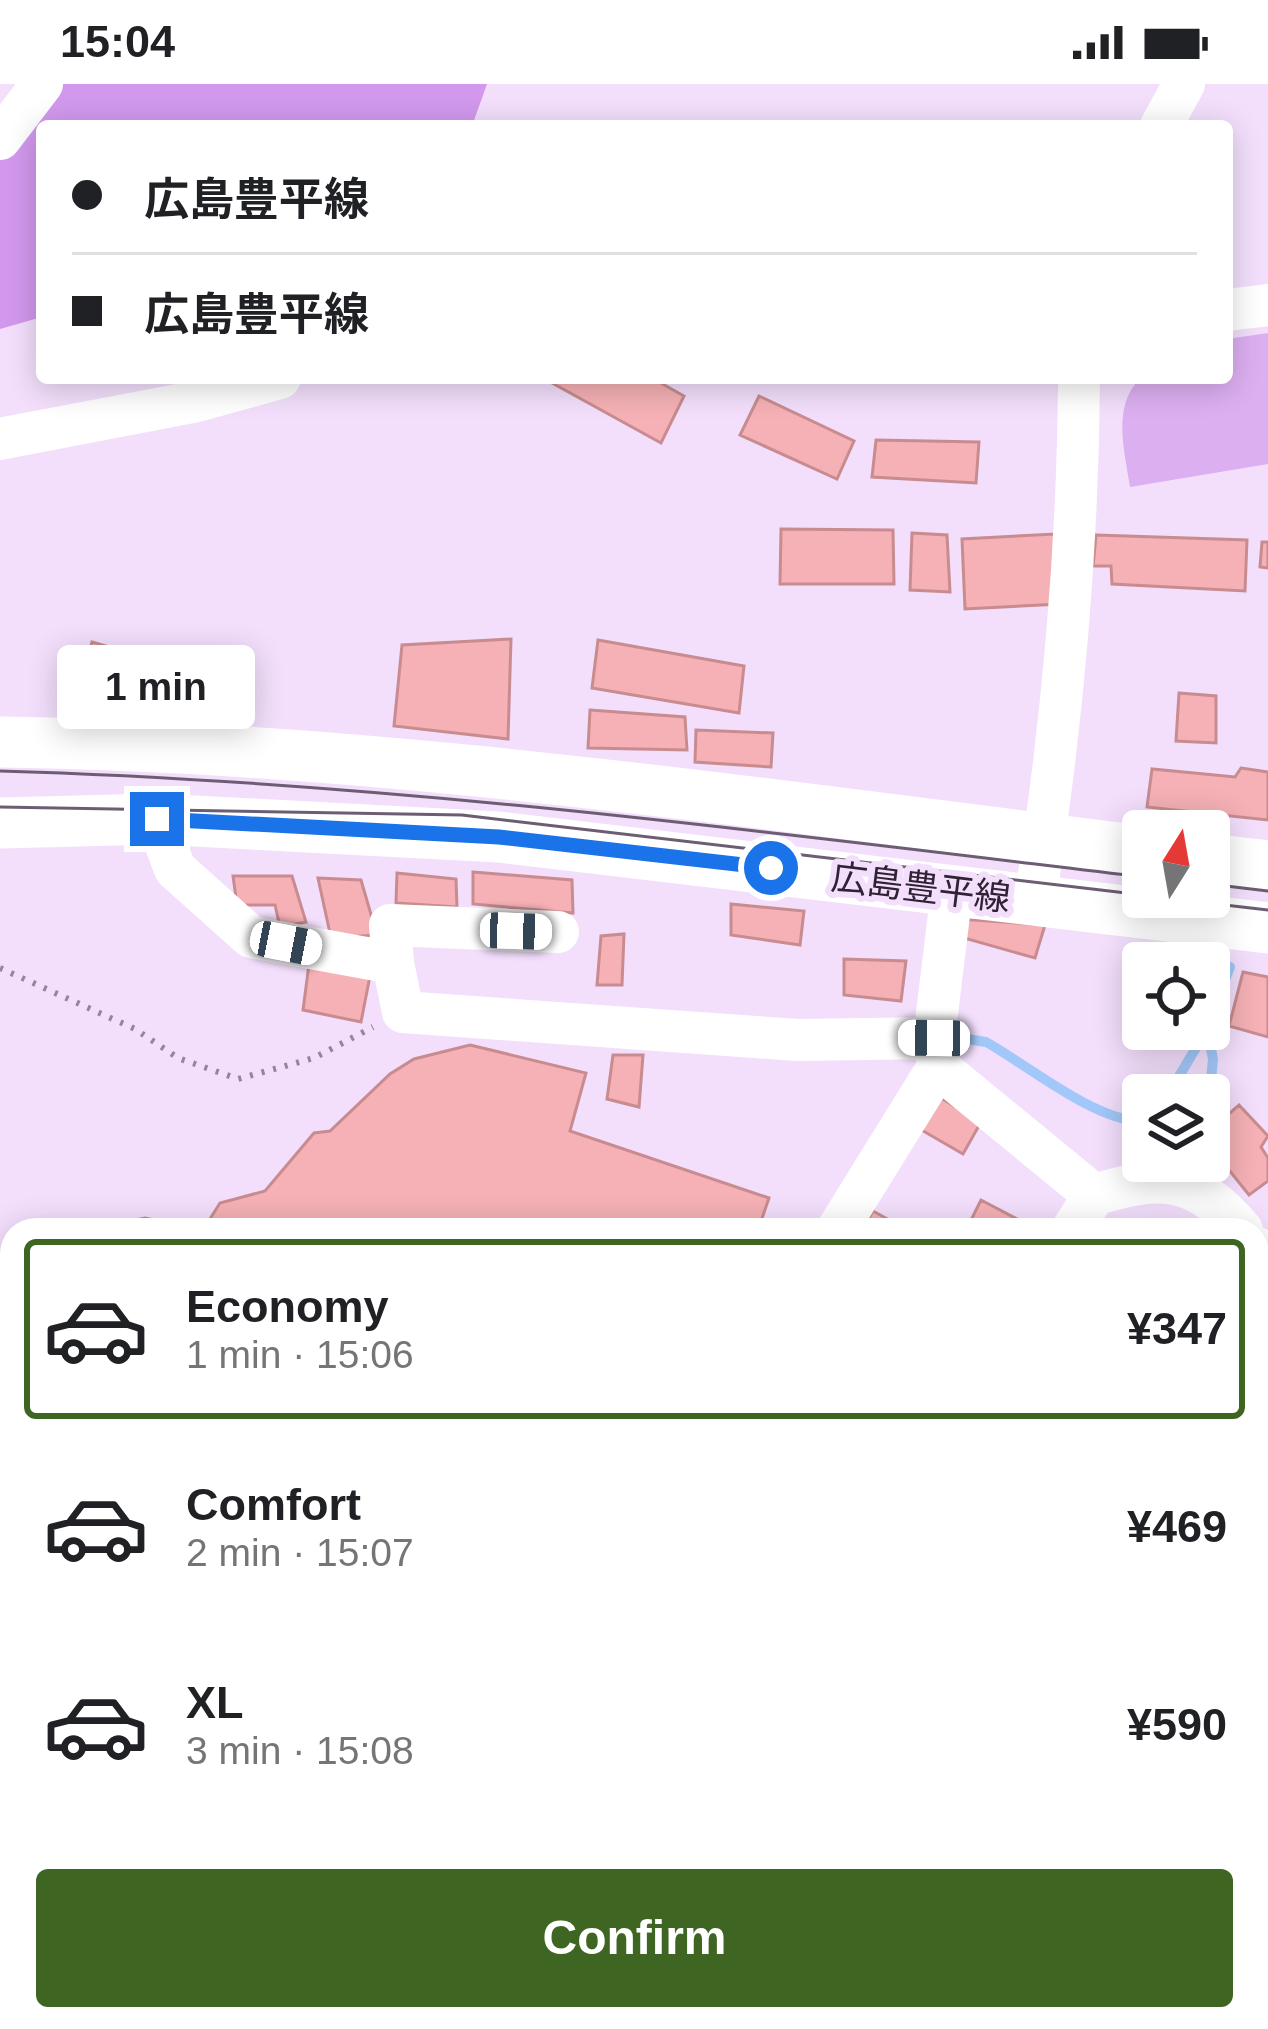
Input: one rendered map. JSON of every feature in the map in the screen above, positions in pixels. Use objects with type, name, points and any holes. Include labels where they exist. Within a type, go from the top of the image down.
[{"type":"main road","name":"広島豊平線","points":[[0,742],[182,745],[1122,848]]},
{"type":"main road","name":"広島豊平線","points":[[0,823],[157,819],[499,837],[1268,928]]},
{"type":"main road","points":[[1230,861],[1268,866]]},
{"type":"street","points":[[0,139],[42,84]]},
{"type":"street","points":[[1165,120],[1184,84]]},
{"type":"street","points":[[1233,309],[1268,305]]},
{"type":"street","points":[[0,439],[193,402],[258,384]]},
{"type":"street","points":[[1035,902],[1064,705],[1088,389]]},
{"type":"street","points":[[164,840],[175,868],[250,937],[392,963]]},
{"type":"street","points":[[844,1218],[936,1052],[952,890]]},
{"type":"street","points":[[558,932],[390,925],[392,963],[403,1012],[936,1052],[1083,1213],[1165,1178],[1222,1206],[1232,1218]]},
{"type":"path","points":[[0,968],[135,1029],[178,1058],[238,1079],[314,1058],[403,1012]]},
{"type":"shaded area","points":[[51,84],[487,84],[474,120],[36,120],[36,319],[0,329],[0,158]]},
{"type":"shaded area","points":[[1268,333],[1268,464],[1130,487],[1123,415],[1132,389],[1136,384],[1233,384],[1233,338]]},
{"type":"building","points":[[554,384],[663,384],[684,396],[661,443]]},
{"type":"building","points":[[759,396],[854,441],[837,479],[740,435]]},
{"type":"building","points":[[876,440],[979,442],[976,483],[872,477]]},
{"type":"building","points":[[781,529],[893,530],[894,584],[780,584]]},
{"type":"building","points":[[912,533],[947,535],[950,592],[910,590]]},
{"type":"building","points":[[1055,534],[1060,604],[965,609],[962,539]]},
{"type":"building","points":[[1096,535],[1247,540],[1245,591],[1112,584],[1111,566],[1093,566]]},
{"type":"building","points":[[1262,542],[1268,542],[1268,568],[1260,567]]},
{"type":"building","points":[[511,639],[508,739],[394,726],[402,645]]},
{"type":"building","points":[[598,640],[744,666],[739,713],[592,688]]},
{"type":"building","points":[[92,642],[192,671],[186,713],[80,689]]},
{"type":"building","points":[[1179,693],[1216,696],[1216,743],[1176,741]]},
{"type":"building","points":[[590,710],[685,717],[687,750],[588,748]]},
{"type":"building","points":[[696,730],[773,733],[771,767],[695,762]]},
{"type":"building","points":[[1241,768],[1268,772],[1268,820],[1230,816],[1230,810],[1147,807],[1152,769],[1235,777]]},
{"type":"building","points":[[473,872],[572,880],[573,913],[473,904]]},
{"type":"building","points":[[397,873],[456,879],[457,907],[396,903]]},
{"type":"building","points":[[233,876],[292,876],[306,922],[280,927],[275,905],[237,905]]},
{"type":"building","points":[[318,878],[361,880],[377,935],[331,938]]},
{"type":"building","points":[[731,904],[804,911],[800,945],[731,935]]},
{"type":"building","points":[[959,919],[1045,925],[1035,958],[957,936]]},
{"type":"building","points":[[624,934],[622,985],[597,985],[601,936]]},
{"type":"building","points":[[844,959],[906,961],[901,1001],[844,995]]},
{"type":"building","points":[[309,964],[370,976],[361,1022],[303,1010]]},
{"type":"building","points":[[1243,972],[1268,977],[1268,1037],[1230,1026]]},
{"type":"building","points":[[470,1045],[586,1073],[570,1131],[769,1198],[762,1218],[211,1218],[220,1203],[265,1191],[314,1133],[330,1131],[390,1074],[414,1059]]},
{"type":"building","points":[[613,1055],[643,1055],[639,1107],[607,1099]]},
{"type":"building","points":[[936,1095],[981,1122],[963,1154],[918,1128]]},
{"type":"building","points":[[1239,1105],[1268,1136],[1261,1147],[1268,1158],[1268,1181],[1249,1195],[1230,1171],[1230,1113]]},
{"type":"building","points":[[981,1200],[1015,1218],[972,1218]]},
{"type":"waterway","points":[[967,1039],[986,1042],[1084,1103],[1122,1118]]},
{"type":"waterway","points":[[1180,1074],[1195,1050]]},
{"type":"waterway","points":[[1211,1050],[1212,1074]]},
{"type":"tram line","points":[[0,771],[430,797],[1122,874]]},
{"type":"tram line","points":[[0,807],[462,815],[1122,893]]},
{"type":"tram line","points":[[1230,886],[1268,891]]},
{"type":"tram line","points":[[1230,906],[1268,910]]},
{"type":"route","points":[[157,819],[499,837],[771,868]]}]
